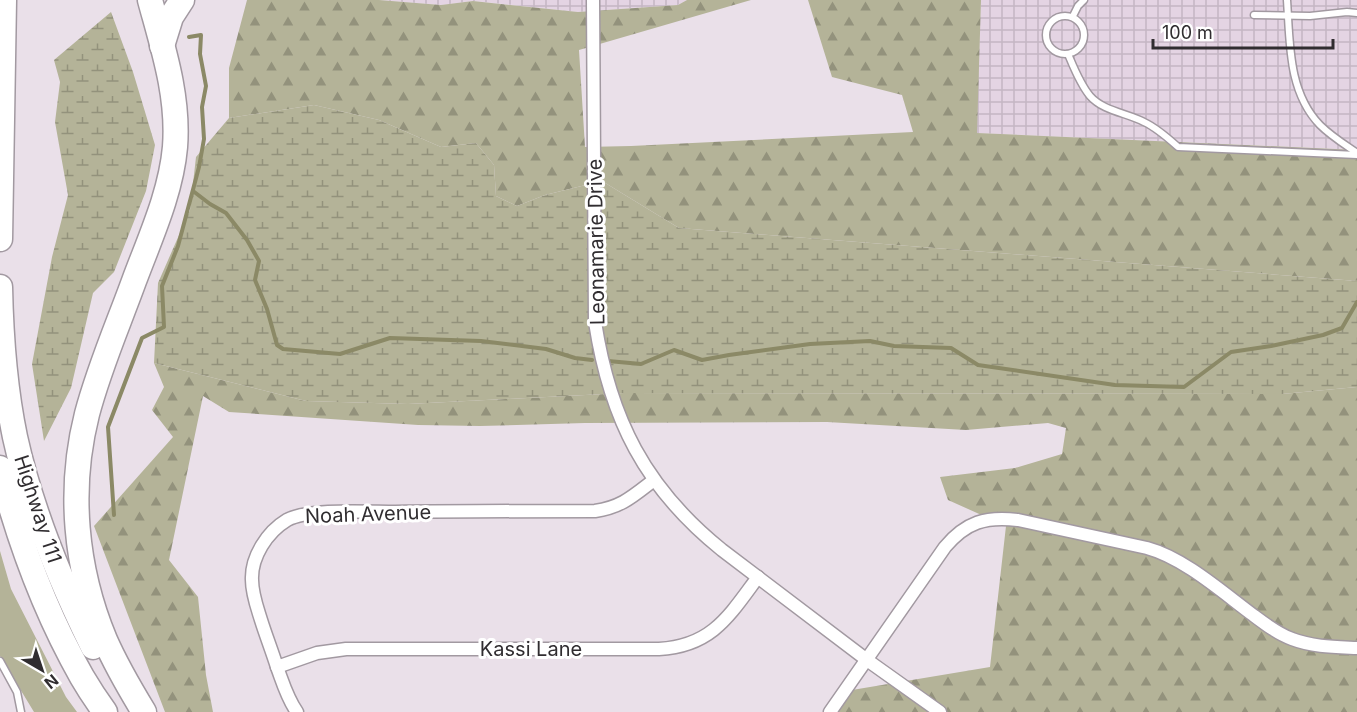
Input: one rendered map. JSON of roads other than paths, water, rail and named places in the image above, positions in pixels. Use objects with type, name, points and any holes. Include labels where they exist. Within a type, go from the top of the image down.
[{"type":"highway","points":[[0,239],[4,0]]},
{"type":"highway","points":[[144,712],[105,640],[93,607],[78,541],[76,489],[82,437],[93,395],[158,216],[171,171],[175,139],[175,109],[150,0]]},
{"type":"highway","points":[[162,46],[171,17],[182,0]]},
{"type":"highway","name":"Highway 111","points":[[0,287],[0,319],[6,379],[15,436],[30,493],[49,549],[72,605],[96,652],[136,712]]},
{"type":"highway","name":"Highway 111","points":[[0,468],[16,524],[56,627],[83,679],[105,712]]},
{"type":"highway","points":[[0,516],[45,624],[68,670],[96,712]]},
{"type":"street","name":"Leonamarie Drive","points":[[592,0],[595,322],[603,366],[614,404],[629,438],[654,480],[693,526],[867,660],[940,712]]},
{"type":"street","name":"Noah Avenue","points":[[297,712],[287,696],[252,586],[255,559],[261,547],[287,520],[309,514],[359,512],[595,511],[620,505],[654,480]]},
{"type":"street","points":[[830,712],[951,539],[963,529],[988,520],[1001,519],[1039,524],[1161,552],[1181,563],[1286,636],[1313,645],[1357,648]]},
{"type":"street","name":"Kassi Lane","points":[[277,667],[317,653],[346,649],[660,649],[679,646],[703,638],[717,627],[758,577]]},
{"type":"lane","points":[[1073,16],[1084,0]]},
{"type":"lane","points":[[1287,0],[1294,77],[1302,100],[1318,123],[1357,154]]},
{"type":"lane","points":[[1254,15],[1310,16],[1357,13]]},
{"type":"lane","points":[[1063,15],[1073,16],[1081,22],[1085,32],[1084,42],[1077,50],[1068,54],[1058,53],[1050,46],[1046,37],[1047,27],[1053,19],[1063,15]]},
{"type":"lane","points":[[1068,54],[1090,97],[1100,104],[1159,130],[1178,147],[1357,154]]},
{"type":"lane","points":[[0,661],[17,692],[21,712]]},
{"type":"waterway","points":[[114,515],[108,427],[142,338],[164,327],[162,286],[178,246],[204,139],[202,107],[206,86],[200,54],[201,35],[189,37]]},
{"type":"waterway","points":[[193,191],[226,213],[247,240],[259,261],[255,280],[267,309],[277,345],[283,349],[340,354],[390,338],[481,341],[546,349],[575,358],[592,360]]},
{"type":"waterway","points":[[608,361],[641,364],[674,350],[702,360],[810,344],[870,341],[894,346],[951,348],[978,365],[1115,385],[1184,387],[1231,352],[1323,335],[1342,328],[1357,302]]}]
